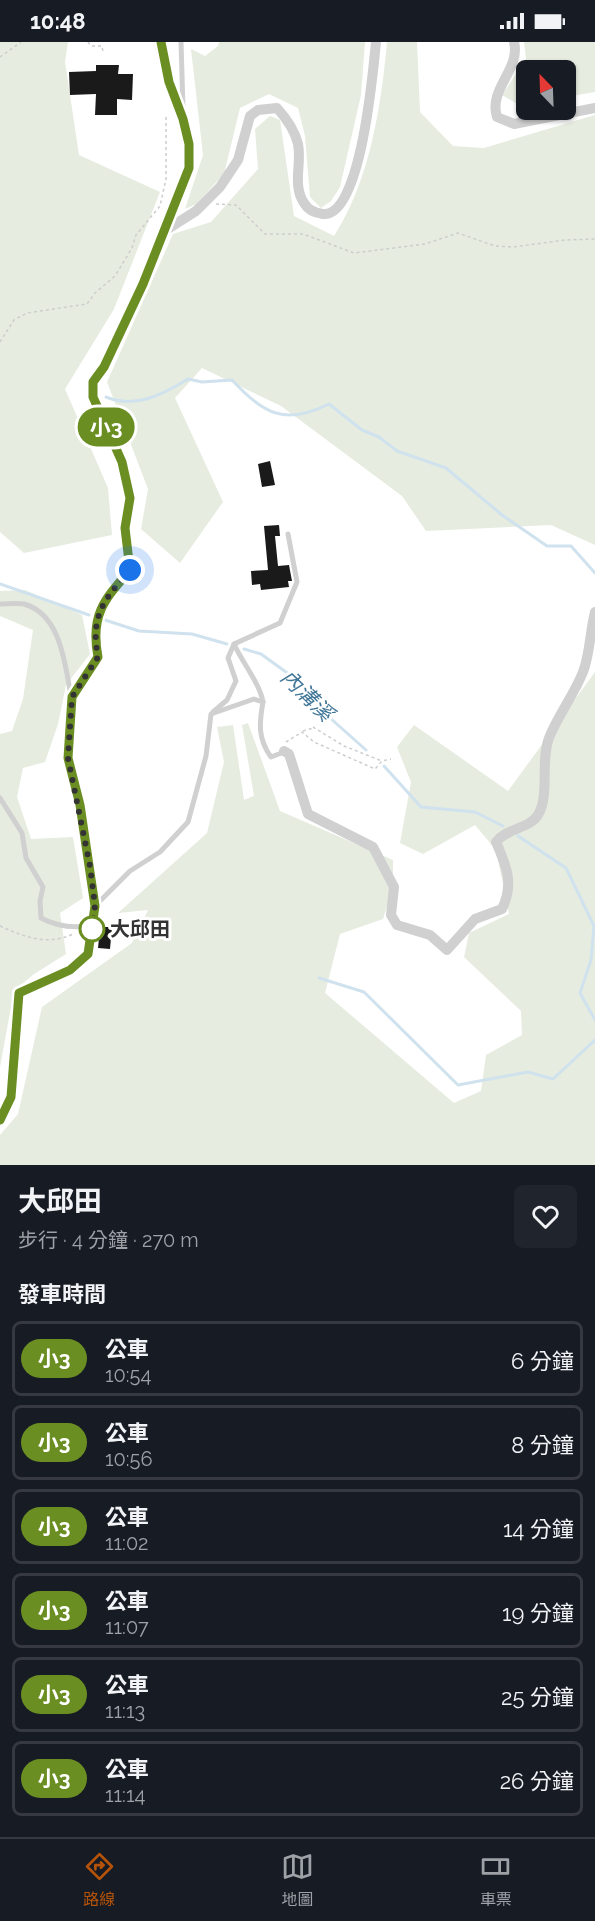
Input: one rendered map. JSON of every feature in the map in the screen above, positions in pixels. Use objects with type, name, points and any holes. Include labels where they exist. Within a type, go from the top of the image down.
[{"type":"street","points":[[0,1120],[11,1097],[19,993],[70,970],[88,954],[93,926],[95,906],[80,805],[68,758],[72,697],[98,657],[95,640],[98,612],[130,570],[125,528],[130,498],[122,462],[93,397],[93,382],[104,367],[143,284],[189,168],[189,144],[183,119],[169,82],[160,42]]},
{"type":"street","points":[[163,232],[203,203],[220,187],[238,160],[250,116],[269,107],[277,108],[286,118],[298,144],[298,190],[304,204],[311,211],[325,214],[337,211],[342,205],[358,160],[370,107],[376,42]]},
{"type":"street","points":[[514,42],[516,49],[512,64],[497,93],[494,107],[497,117],[514,124],[595,108]]},
{"type":"street","points":[[284,752],[289,754],[308,814],[374,847],[394,887],[392,915],[398,925],[430,934],[447,950],[475,919],[502,909],[509,895],[509,872],[496,842],[502,835],[531,823],[538,814],[543,797],[542,777],[548,739],[584,671],[595,612]]},
{"type":"lane","points":[[181,42],[183,119]]},
{"type":"lane","points":[[95,906],[130,871],[160,852],[188,822],[206,756],[211,714],[227,700],[236,681],[228,658],[234,644],[280,623],[297,582],[288,534]]},
{"type":"lane","points":[[0,603],[25,604],[46,618],[61,645],[72,697]]},
{"type":"lane","points":[[234,644],[245,669],[261,691],[263,702],[258,728],[264,748],[272,758],[284,752]]},
{"type":"lane","points":[[211,714],[254,699],[263,702]]},
{"type":"lane","points":[[0,798],[22,833],[26,858],[43,887],[40,901],[41,918],[53,924],[75,928],[93,926]]},
{"type":"path","points":[[0,57],[21,42]]},
{"type":"path","points":[[88,42],[91,46],[102,46],[103,52]]},
{"type":"path","points":[[0,342],[14,320],[27,313],[87,304],[95,293],[115,276],[132,248],[136,235],[160,206],[166,179],[166,114]]},
{"type":"path","points":[[203,203],[236,205],[265,234],[303,234],[354,253],[425,244],[458,233],[495,246],[513,247],[565,240],[595,239]]},
{"type":"path","points":[[284,752],[287,739],[313,727],[344,746],[382,761],[391,759]]},
{"type":"path","points":[[302,732],[314,742],[375,769],[382,761]]},
{"type":"path","points":[[0,926],[22,936],[42,940],[62,939],[93,926]]},
{"type":"shaded area","points":[[0,42],[68,42],[65,62],[79,155],[160,192],[114,309],[65,389],[108,488],[112,535],[24,553],[0,532]]},
{"type":"shaded area","points":[[219,42],[365,42],[361,95],[340,187],[331,201],[321,208],[310,197],[305,136],[298,108],[269,94],[240,108],[224,174],[196,204],[185,209],[203,155],[191,49],[205,56],[218,46]]},
{"type":"shaded area","points":[[387,42],[417,42],[420,112],[453,146],[484,148],[595,115],[595,545],[551,525],[426,531],[402,496],[281,406],[202,368],[175,398],[223,502],[180,563],[141,529],[148,489],[107,382],[173,234],[211,222],[258,169],[255,129],[270,116],[280,120],[294,216],[334,236],[357,191],[372,142]]},
{"type":"shaded area","points":[[524,42],[595,42],[595,92],[576,95],[576,60],[526,59]]},
{"type":"shaded area","points":[[516,74],[516,103],[502,95]]},
{"type":"shaded area","points":[[25,590],[82,615],[90,654],[66,685],[58,724],[45,762],[23,768],[17,797],[31,839],[73,837],[83,898],[60,913],[66,954],[34,974],[14,991],[0,1067],[0,734],[12,731],[23,699],[33,630],[0,616],[0,591]]},
{"type":"shaded area","points":[[595,672],[595,1165],[0,1165],[0,1135],[18,1114],[42,1007],[132,943],[148,910],[118,913],[207,833],[224,762],[217,727],[233,725],[244,800],[254,796],[242,725],[248,723],[280,811],[393,860],[393,887],[383,919],[340,934],[325,993],[454,1103],[481,1091],[486,1055],[522,1035],[521,1011],[464,957],[469,933],[509,914],[496,850],[475,825],[423,854],[400,843],[411,782],[397,747],[414,725],[508,791]]},
{"type":"building","points":[[96,65],[119,65],[118,74],[133,74],[132,100],[117,99],[117,115],[95,115],[96,94],[70,95],[69,72],[96,71]]},
{"type":"building","points":[[270,461],[275,485],[262,487],[258,464]]},
{"type":"building","points":[[279,525],[280,536],[275,536],[278,566],[289,565],[292,581],[288,581],[289,587],[261,590],[260,584],[252,585],[251,571],[268,570],[264,526]]},
{"type":"building","points":[[100,927],[112,927],[110,949],[98,948]]},
{"type":"waterway","points":[[106,397],[127,402],[138,401],[158,395],[188,379],[202,382],[232,380],[254,401],[276,413],[300,414],[329,404],[362,430],[379,437],[397,451],[446,468],[502,515],[547,546],[571,546],[595,573]]},
{"type":"waterway","name":"內溝溪","points":[[0,584],[89,615]]},
{"type":"waterway","name":"內溝溪","points":[[105,620],[139,631],[192,634],[227,644]]},
{"type":"waterway","name":"內溝溪","points":[[244,649],[261,654],[297,680],[311,701],[366,750]]},
{"type":"waterway","name":"內溝溪","points":[[384,766],[421,807],[475,812],[503,826]]},
{"type":"waterway","name":"內溝溪","points":[[518,836],[566,868],[594,926],[591,960],[580,993],[595,1020]]},
{"type":"waterway","points":[[319,978],[364,992],[458,1085],[528,1072],[553,1079],[595,1040]]},
{"type":"bus line","name":"小3","points":[[0,1120],[5,1114],[11,1097],[18,1022],[16,1005],[19,993],[70,970],[88,954],[93,926],[95,906],[90,866],[80,805],[68,758],[72,697],[98,657],[95,627],[98,612],[130,570],[125,528],[130,498],[122,462],[93,397],[93,382],[104,367],[143,284],[189,168],[189,144],[183,119],[169,82],[161,42]]},
{"type":"place","name":"大邱田","points":[[92,929]]},
{"type":"route","points":[[92,929],[95,906],[90,866],[80,805],[68,758],[72,697],[98,657],[95,627],[98,612],[130,570]]}]
